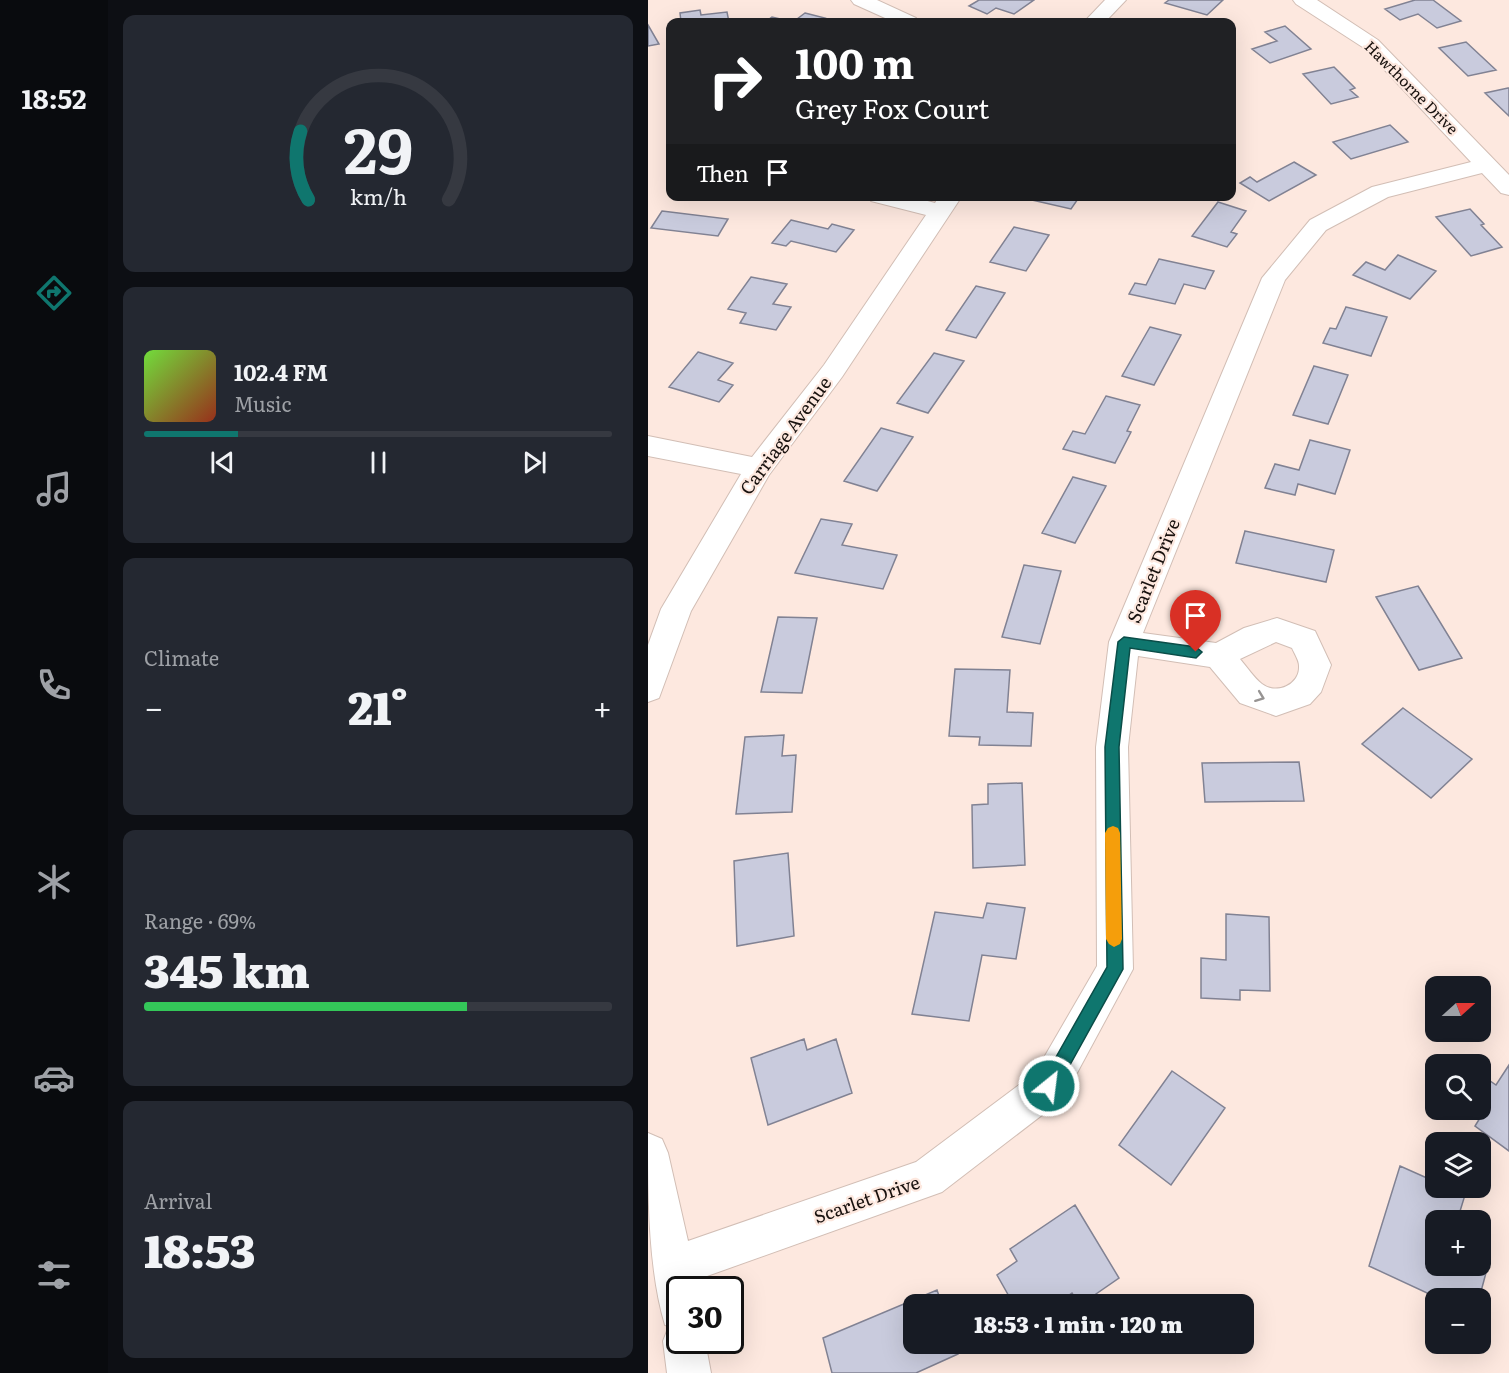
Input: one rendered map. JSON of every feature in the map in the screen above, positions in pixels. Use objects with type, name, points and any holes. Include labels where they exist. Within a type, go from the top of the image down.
[{"type":"street","points":[[861,0],[900,18]]},
{"type":"street","points":[[1098,18],[1116,0]]},
{"type":"street","name":"Hawthorne Drive","points":[[1303,0],[1371,44],[1509,188]]},
{"type":"street","name":"Scarlet Drive","points":[[673,1267],[928,1178],[1049,1086],[1115,969],[1112,747],[1124,642],[1274,278],[1318,225],[1380,192],[1486,165]]},
{"type":"street","points":[[920,201],[945,204]]},
{"type":"street","name":"Carriage Avenue","points":[[648,689],[676,609],[759,468],[833,371],[945,204]]},
{"type":"street","points":[[648,446],[759,468]]},
{"type":"street","points":[[1124,642],[1219,656]]},
{"type":"street","points":[[648,1153],[674,1276]]},
{"type":"street","points":[[686,1354],[689,1373]]},
{"type":"building","points":[[979,0],[1034,0],[1014,14],[996,8],[987,14],[969,6]]},
{"type":"building","points":[[1169,0],[1223,0],[1207,15],[1165,3]]},
{"type":"building","points":[[1415,0],[1433,0],[1461,21],[1437,28],[1418,14],[1400,20],[1385,9]]},
{"type":"building","points":[[700,10],[701,15],[727,12],[728,18],[681,18],[680,13]]},
{"type":"building","points":[[805,13],[825,18],[798,18]]},
{"type":"building","points":[[648,25],[659,44],[648,46]]},
{"type":"building","points":[[1285,26],[1311,49],[1270,63],[1252,49],[1277,41],[1265,32]]},
{"type":"building","points":[[1466,42],[1496,70],[1468,76],[1439,48]]},
{"type":"building","points":[[1334,67],[1355,88],[1350,90],[1358,97],[1331,104],[1303,74]]},
{"type":"building","points":[[1509,88],[1509,116],[1485,93]]},
{"type":"building","points":[[1390,125],[1408,142],[1351,159],[1333,142]]},
{"type":"building","points":[[1294,162],[1316,175],[1269,201],[1240,183],[1250,177],[1257,182]]},
{"type":"building","points":[[1036,201],[1077,201],[1071,209]]},
{"type":"building","points":[[1218,202],[1246,211],[1231,232],[1237,234],[1227,247],[1192,236]]},
{"type":"building","points":[[1470,209],[1484,224],[1481,225],[1502,247],[1471,256],[1436,217]]},
{"type":"building","points":[[662,211],[728,219],[718,236],[651,228]]},
{"type":"building","points":[[791,220],[828,229],[832,224],[854,230],[836,252],[791,241],[786,246],[772,243]]},
{"type":"building","points":[[1014,227],[1049,235],[1026,271],[990,262]]},
{"type":"building","points":[[1398,255],[1436,271],[1410,299],[1353,275],[1366,262],[1385,270]]},
{"type":"building","points":[[1159,259],[1214,271],[1205,289],[1184,284],[1175,304],[1129,294],[1135,283],[1146,285]]},
{"type":"building","points":[[751,277],[787,284],[773,304],[791,307],[776,330],[740,323],[746,313],[728,309]]},
{"type":"building","points":[[976,286],[1005,293],[976,338],[946,330]]},
{"type":"building","points":[[1346,307],[1387,317],[1371,356],[1323,343],[1330,328],[1336,329]]},
{"type":"building","points":[[1150,327],[1181,335],[1154,385],[1122,376]]},
{"type":"building","points":[[698,352],[733,363],[718,380],[733,385],[719,402],[669,387]]},
{"type":"building","points":[[934,353],[964,361],[928,413],[897,403]]},
{"type":"building","points":[[1314,366],[1348,375],[1328,424],[1293,415]]},
{"type":"building","points":[[1106,396],[1140,405],[1127,431],[1131,432],[1115,463],[1063,449],[1073,431],[1085,434]]},
{"type":"building","points":[[881,428],[913,437],[877,491],[844,481]]},
{"type":"building","points":[[1310,440],[1350,450],[1335,494],[1298,484],[1295,495],[1265,488],[1275,464],[1299,470]]},
{"type":"building","points":[[1073,477],[1106,486],[1075,543],[1042,533]]},
{"type":"building","points":[[821,519],[852,524],[842,545],[897,555],[883,589],[795,573]]},
{"type":"building","points":[[1245,531],[1334,550],[1326,582],[1236,563]]},
{"type":"building","points":[[1024,565],[1061,571],[1040,644],[1002,637]]},
{"type":"building","points":[[1418,586],[1462,658],[1419,670],[1376,597]]},
{"type":"building","points":[[778,617],[817,618],[802,693],[761,692]]},
{"type":"building","points":[[955,669],[1010,670],[1007,712],[1033,713],[1031,746],[979,745],[980,737],[949,736]]},
{"type":"building","points":[[1403,708],[1472,759],[1431,798],[1362,744]]},
{"type":"building","points":[[784,735],[782,756],[796,755],[792,812],[736,814],[745,737]]},
{"type":"building","points":[[1299,762],[1304,801],[1205,802],[1202,763]]},
{"type":"building","points":[[1022,783],[1025,865],[973,868],[972,805],[988,804],[988,784]]},
{"type":"building","points":[[788,853],[794,936],[737,946],[734,861]]},
{"type":"building","points":[[987,903],[1025,908],[1016,959],[982,955],[969,1021],[912,1014],[935,912],[983,918]]},
{"type":"building","points":[[1226,914],[1269,917],[1270,991],[1240,990],[1240,1000],[1201,998],[1201,958],[1226,960]]},
{"type":"building","points":[[804,1039],[807,1050],[836,1039],[852,1093],[768,1125],[751,1058]]},
{"type":"building","points":[[1509,1065],[1509,1151],[1491,1138],[1491,1132],[1483,1132],[1475,1126],[1479,1120],[1491,1120],[1491,1082],[1496,1085]]},
{"type":"building","points":[[1172,1071],[1225,1108],[1171,1185],[1119,1145]]},
{"type":"building","points":[[1400,1166],[1425,1177],[1425,1198],[1464,1198],[1460,1210],[1425,1210],[1425,1276],[1485,1276],[1482,1288],[1425,1288],[1425,1292],[1369,1266]]},
{"type":"building","points":[[1075,1205],[1119,1278],[1096,1294],[1008,1294],[997,1275],[1017,1261],[1010,1249]]},
{"type":"building","points":[[903,1304],[903,1354],[958,1354],[916,1373],[832,1373],[823,1338]]},
{"type":"slow traffic","points":[[1113,833],[1114,939]]},
{"type":"route","points":[[1049,1086],[1115,969],[1112,747],[1124,642],[1196,652]]}]
